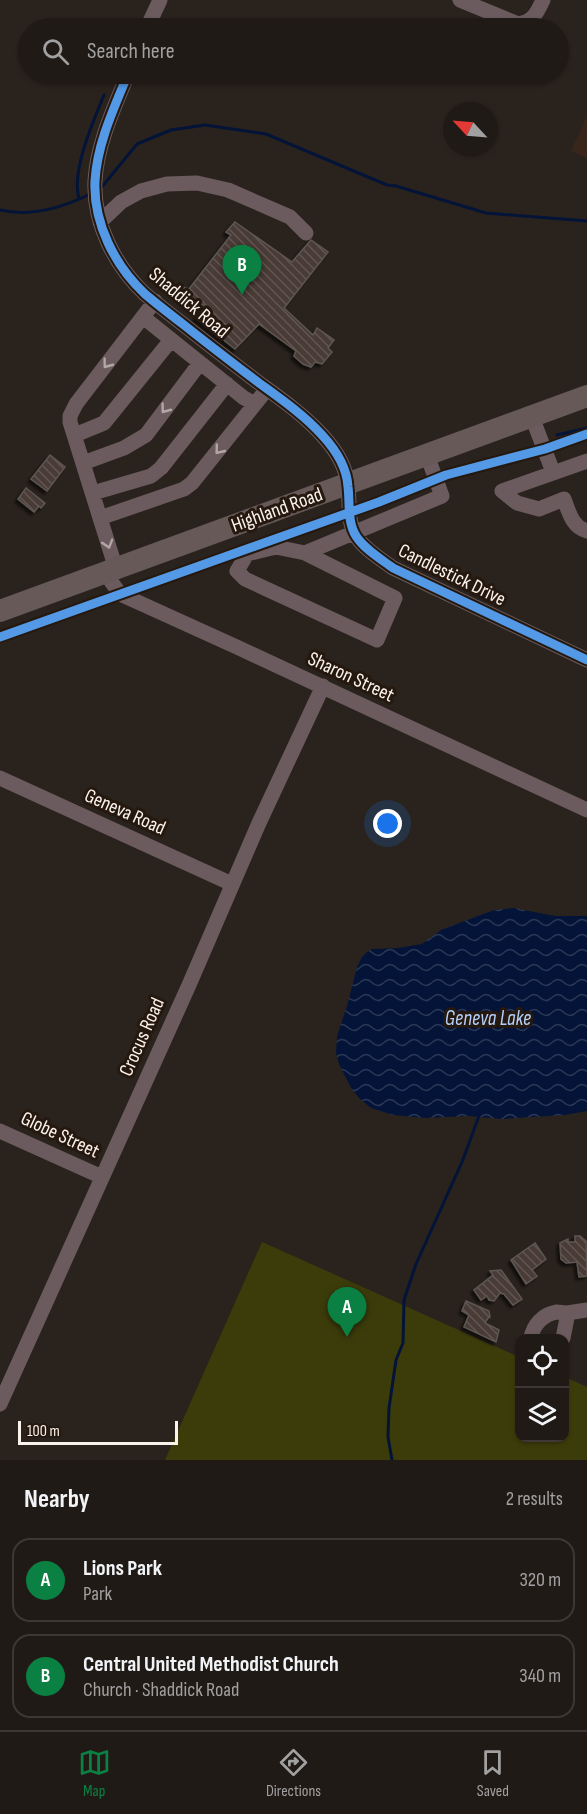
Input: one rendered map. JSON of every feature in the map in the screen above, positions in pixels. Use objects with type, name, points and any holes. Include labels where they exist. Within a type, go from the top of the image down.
[{"type":"highway","name":"Highland Road","points":[[0,611],[587,396]]},
{"type":"street","points":[[152,18],[160,0]]},
{"type":"street","points":[[460,0],[504,18]]},
{"type":"street","points":[[532,18],[543,0]]},
{"type":"street","name":"Shaddick Road","points":[[124,84],[99,152],[95,180],[95,200],[100,222],[122,267],[144,293],[299,413],[323,436],[337,454],[348,484]]},
{"type":"street","points":[[100,222],[121,202],[141,191],[167,184],[197,183],[228,190],[290,217],[306,233]]},
{"type":"street","points":[[111,571],[100,518],[70,416],[76,404],[155,301]]},
{"type":"street","points":[[142,317],[255,404]]},
{"type":"street","points":[[75,435],[104,423],[171,340]]},
{"type":"street","points":[[83,463],[123,448],[146,435],[200,363]]},
{"type":"street","points":[[93,493],[151,476],[161,468],[227,384]]},
{"type":"street","points":[[100,518],[184,489],[192,483],[267,389]]},
{"type":"street","points":[[532,417],[553,472]]},
{"type":"street","points":[[304,553],[395,598],[377,640],[245,579],[237,571],[247,554],[276,547],[304,553],[442,496],[427,455]]},
{"type":"street","points":[[587,461],[502,491],[517,503],[539,509],[564,499],[573,522],[587,531]]},
{"type":"street","points":[[348,484],[354,534]]},
{"type":"street","name":"Candlestick Drive","points":[[354,534],[375,555],[393,568],[587,660]]},
{"type":"street","name":"Sharon Street","points":[[111,571],[120,594],[587,810]]},
{"type":"street","name":"Crocus Road","points":[[1,1399],[184,995],[259,823],[323,686]]},
{"type":"street","name":"Geneva Road","points":[[0,778],[232,884]]},
{"type":"street","name":"Globe Street","points":[[0,1131],[102,1177]]},
{"type":"street","points":[[532,1334],[538,1322],[557,1312],[587,1310]]},
{"type":"street","points":[[564,1334],[568,1313]]},
{"type":"shaded area","points":[[587,116],[587,158],[571,151]]},
{"type":"shaded area","points":[[262,1242],[515,1355],[515,1442],[569,1442],[569,1379],[587,1387],[587,1460],[165,1460]]},
{"type":"water","name":"Geneva Lake","points":[[514,908],[555,916],[587,916],[587,1111],[565,1115],[502,1119],[468,1116],[425,1118],[393,1115],[371,1108],[351,1088],[336,1053],[337,1036],[362,957],[372,949],[422,944],[441,930],[494,910]]},
{"type":"building","points":[[235,222],[292,262],[311,240],[328,252],[284,308],[313,335],[317,328],[334,340],[328,348],[332,352],[322,364],[315,362],[311,367],[303,364],[294,356],[296,351],[259,324],[235,349],[196,318],[205,306],[195,301],[183,287],[189,289],[231,235],[226,232]]},
{"type":"building","points":[[50,455],[65,467],[47,491],[31,479]]},
{"type":"building","points":[[26,488],[45,503],[34,512],[18,499]]},
{"type":"building","points":[[575,1236],[580,1236],[586,1241],[587,1276],[579,1277],[577,1262],[566,1263],[561,1259],[560,1243],[568,1239],[568,1242],[575,1242]]},
{"type":"building","points":[[535,1243],[546,1259],[532,1270],[537,1276],[526,1284],[511,1260]]},
{"type":"building","points":[[501,1270],[522,1299],[513,1305],[504,1294],[500,1293],[494,1301],[489,1300],[487,1296],[481,1300],[474,1290],[493,1275],[490,1271]]},
{"type":"building","points":[[466,1301],[489,1311],[490,1317],[485,1323],[499,1330],[496,1342],[464,1327],[469,1315],[462,1311]]},
{"type":"waterway","points":[[79,199],[77,188],[80,161],[104,95]]},
{"type":"waterway","points":[[101,188],[137,144],[171,130],[205,125],[266,134],[387,185],[486,213],[587,221]]},
{"type":"waterway","points":[[0,210],[35,212],[90,194]]},
{"type":"waterway","points":[[557,435],[587,428]]},
{"type":"waterway","points":[[392,1460],[388,1437],[389,1408],[396,1360],[403,1343],[404,1300],[416,1264],[462,1162],[479,1116]]},
{"type":"cycle path","points":[[124,84],[99,153],[95,197],[108,243],[134,283],[145,294],[292,407],[327,440],[340,459],[345,473],[353,530],[359,541],[368,549],[393,568],[587,660]]},
{"type":"cycle path","points":[[0,637],[379,502],[446,475],[545,449],[587,434]]},
{"type":"place","name":"Central United Methodist Church","points":[[242,295]]},
{"type":"place","name":"Lions Park","points":[[347,1337]]}]
